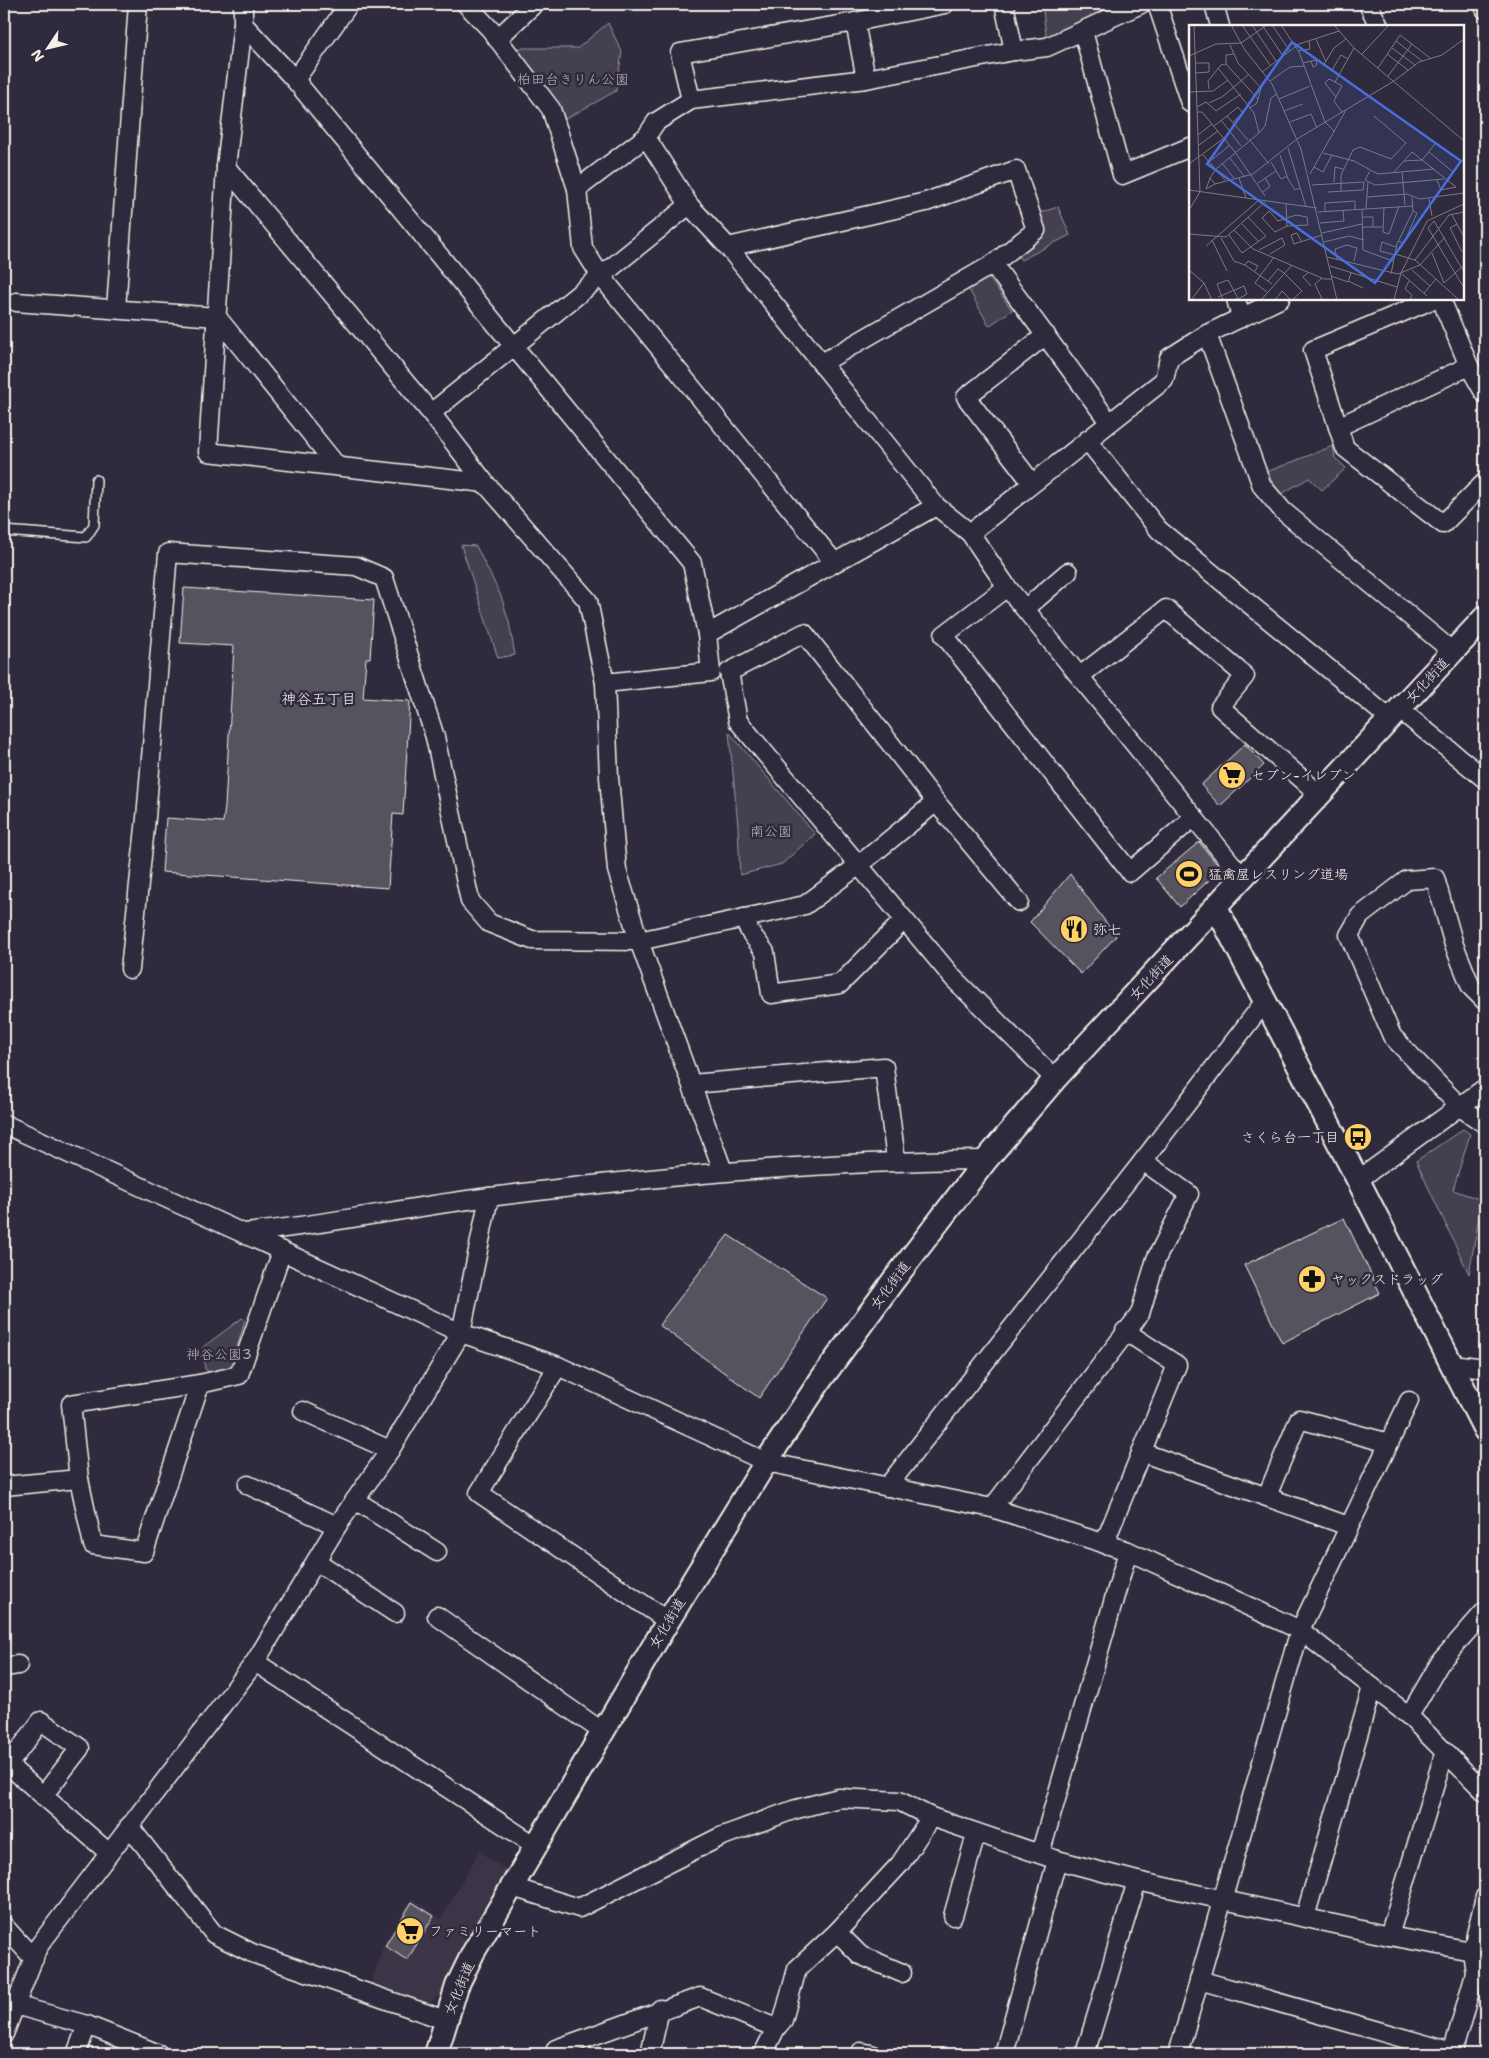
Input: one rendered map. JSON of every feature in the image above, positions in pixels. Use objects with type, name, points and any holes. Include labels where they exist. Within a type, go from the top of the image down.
[{"type":"street","points":[[116,309],[138,4]]},
{"type":"street","points":[[243,4],[243,24],[226,166],[208,452],[485,482]]},
{"type":"street","points":[[296,80],[349,4]]},
{"type":"street","points":[[466,4],[497,39],[551,109],[577,189],[583,248],[600,275],[834,562]]},
{"type":"street","points":[[497,39],[534,4]]},
{"type":"street","points":[[691,100],[680,53],[945,4]]},
{"type":"street","points":[[1004,4],[1014,51]]},
{"type":"street","points":[[577,189],[646,137],[656,122],[691,100],[866,79],[1014,51],[1047,48],[1141,4]]},
{"type":"street","points":[[1157,4],[1189,101]]},
{"type":"street","points":[[1214,4],[1220,25]]},
{"type":"street","points":[[1368,4],[1378,25]]},
{"type":"street","points":[[1484,4],[1485,9]]},
{"type":"street","points":[[855,22],[866,79]]},
{"type":"street","points":[[243,24],[296,80],[692,563],[707,634],[711,672],[605,683]]},
{"type":"street","points":[[1083,31],[1122,175],[1189,147]]},
{"type":"street","points":[[646,137],[690,205],[728,247],[936,506],[970,533],[1007,587],[1243,878]]},
{"type":"street","points":[[226,166],[431,413],[485,482],[588,601],[605,683],[608,777],[617,870],[639,941],[723,1171]]},
{"type":"street","points":[[728,247],[926,202],[1016,170],[1036,230],[993,264],[822,363]]},
{"type":"street","points":[[431,413],[600,275],[690,205]]},
{"type":"street","points":[[993,264],[1109,422]]},
{"type":"street","points":[[1236,300],[1241,318]]},
{"type":"street","points":[[970,533],[1164,380],[1169,358],[1207,334],[1278,300]]},
{"type":"street","points":[[1432,300],[1313,350],[1345,448],[1443,524],[1485,482]]},
{"type":"street","points":[[1442,300],[1469,366],[1485,394]]},
{"type":"street","points":[[16,302],[216,317],[337,466]]},
{"type":"street","points":[[1207,334],[1262,486],[1282,511],[1453,652]]},
{"type":"street","points":[[1032,484],[966,397],[1046,335]]},
{"type":"street","points":[[1338,427],[1469,366]]},
{"type":"street","points":[[1087,440],[1159,530],[1395,714],[1485,779]]},
{"type":"street","points":[[707,634],[936,506]]},
{"type":"street","points":[[130,970],[146,818],[168,553],[356,566],[384,578],[435,737],[470,901],[489,923],[532,940],[639,941],[805,905],[859,865],[936,802]]},
{"type":"street","points":[[1025,609],[1068,572]]},
{"type":"street","points":[[1007,587],[944,635],[1130,872],[1194,817]]},
{"type":"street","points":[[1080,676],[1166,609],[1245,676],[1220,707],[1320,795]]},
{"type":"street","name":"女化街道","points":[[436,2054],[445,2020],[473,1953],[668,1621],[766,1462],[822,1378],[876,1303],[986,1160],[1055,1079],[1485,617]]},
{"type":"street","points":[[1019,902],[936,802],[804,633],[729,672],[738,721],[954,978],[1055,1079]]},
{"type":"street","points":[[1485,1002],[1471,987],[1454,945],[1435,878],[1407,880],[1360,916],[1349,935],[1392,1036],[1460,1107],[1485,1124]]},
{"type":"street","points":[[1216,907],[1484,1425]]},
{"type":"street","points":[[744,918],[750,932],[765,952],[771,994],[840,984],[904,920]]},
{"type":"street","points":[[887,1487],[1143,1161],[1265,1002]]},
{"type":"street","points":[[692,1084],[884,1067],[896,1160]]},
{"type":"street","points":[[1358,1180],[1485,1088]]},
{"type":"street","points":[[4,1124],[461,1333],[558,1366],[766,1462],[992,1508],[1128,1552],[1300,1630],[1409,1716],[1485,1792]]},
{"type":"street","points":[[243,1233],[489,1197],[723,1171],[896,1160],[986,1160]]},
{"type":"street","points":[[992,1508],[1125,1331],[1140,1314],[1156,1259],[1189,1194],[1143,1161]]},
{"type":"street","points":[[4,2034],[10,2004],[34,1959],[38,1947],[255,1662],[337,1526],[390,1450],[461,1333],[489,1197]]},
{"type":"street","points":[[200,1384],[144,1552],[93,1545],[79,1479],[71,1404],[200,1384],[239,1375],[282,1251]]},
{"type":"street","points":[[1104,1544],[1177,1365],[1125,1331]]},
{"type":"street","points":[[1452,1364],[1485,1368]]},
{"type":"street","points":[[558,1366],[479,1493],[668,1621]]},
{"type":"street","points":[[1178,2054],[1221,1899],[1300,1630],[1409,1401]]},
{"type":"street","points":[[303,1411],[390,1450]]},
{"type":"street","points":[[1267,1496],[1299,1419],[1389,1443]]},
{"type":"street","points":[[1141,1452],[1348,1526]]},
{"type":"street","points":[[4,1486],[79,1479]]},
{"type":"street","points":[[248,1485],[337,1526]]},
{"type":"street","points":[[355,1500],[437,1552]]},
{"type":"street","points":[[1040,1854],[1128,1552]]},
{"type":"street","points":[[316,1561],[395,1613]]},
{"type":"street","points":[[1409,1716],[1441,1661],[1485,1611]]},
{"type":"street","points":[[437,1616],[603,1732]]},
{"type":"street","points":[[255,1662],[536,1846]]},
{"type":"street","points":[[1305,1917],[1372,1687]]},
{"type":"street","points":[[1389,1936],[1445,1752]]},
{"type":"street","points":[[43,1796],[109,1853]]},
{"type":"street","points":[[512,1887],[579,1908],[720,1837],[793,1810],[839,1798],[899,1801],[931,1817],[976,1834],[1057,1860],[1137,1881],[1389,1936],[1479,1951]]},
{"type":"street","points":[[762,2054],[776,2028],[783,2020],[797,1969],[837,1932],[900,1864],[931,1817]]},
{"type":"street","points":[[129,1826],[214,1934],[252,1953],[445,2020]]},
{"type":"street","points":[[952,1916],[976,1834]]},
{"type":"street","points":[[1004,2054],[1057,1860]]},
{"type":"street","points":[[1085,2054],[1137,1881]]},
{"type":"street","points":[[1199,1980],[1452,2053],[1475,1973],[1485,1898]]},
{"type":"street","points":[[4,1926],[34,1959]]},
{"type":"street","points":[[837,1932],[860,1955],[902,1973]]},
{"type":"street","points":[[555,2054],[556,2049],[660,2009],[700,1996],[776,2028]]},
{"type":"street","points":[[10,2004],[87,2025],[159,2054]]},
{"type":"street","points":[[650,2054],[660,2009]]},
{"type":"street","points":[[76,2054],[87,2025]]},
{"type":"street","points":[[860,2054],[861,2052],[871,2054]]},
{"type":"lane","points":[[4,532],[86,537],[94,525],[96,480]]},
{"type":"shaded area","points":[[479,1851],[508,1871],[456,1957],[443,1993],[427,2004],[370,1988],[384,1943],[412,1898],[441,1919]]},
{"type":"green space","points":[[1042,4],[1132,4],[1047,42]]},
{"type":"green space","name":"柏田台きりん公園","points":[[608,23],[622,52],[616,91],[560,122],[509,48],[578,48]]},
{"type":"green space","points":[[1058,207],[1070,235],[1021,260],[1018,256],[1037,240],[1039,213]]},
{"type":"green space","points":[[983,279],[990,279],[1012,310],[989,326],[968,288]]},
{"type":"green space","points":[[1333,446],[1335,458],[1346,468],[1322,490],[1309,478],[1276,497],[1264,473]]},
{"type":"green space","points":[[461,545],[476,546],[501,596],[509,622],[515,655],[498,658]]},
{"type":"green space","name":"南公園","points":[[729,732],[815,834],[782,864],[740,875],[738,826]]},
{"type":"green space","points":[[1463,1129],[1470,1134],[1453,1190],[1482,1200],[1469,1274],[1416,1161]]},
{"type":"green space","name":"神谷公園3","points":[[242,1318],[245,1320],[231,1368],[210,1373],[205,1369],[203,1347]]},
{"type":"building","points":[[184,588],[374,600],[370,658],[366,658],[363,698],[410,701],[403,815],[393,814],[388,888],[162,872],[166,818],[223,822],[225,807],[234,646],[180,643]]},
{"type":"building","name":"セブン-イレブン","points":[[1245,744],[1264,765],[1220,806],[1201,785]]},
{"type":"building","points":[[1199,842],[1221,869],[1180,907],[1156,878]]},
{"type":"building","name":"弥七","points":[[1070,874],[1116,936],[1081,974],[1030,922]]},
{"type":"building","name":"ヤックスドラッグ","points":[[1344,1218],[1380,1293],[1282,1343],[1244,1265]]},
{"type":"building","points":[[728,1235],[827,1298],[759,1398],[659,1325]]},
{"type":"building","name":"ファミリーマート","points":[[412,1902],[434,1916],[407,1960],[385,1946]]},
{"type":"place","name":"セブン-イレブン","points":[[1232,775]]},
{"type":"place","name":"猛禽屋レスリング道場","points":[[1189,874]]},
{"type":"place","name":"弥七","points":[[1074,929]]},
{"type":"place","name":"さくら台一丁目","points":[[1358,1137]]},
{"type":"place","name":"ヤックスドラッグ","points":[[1312,1279]]},
{"type":"place","name":"ファミリーマート","points":[[410,1931]]},
{"type":"district","name":"神谷五丁目","points":[[319,699]]}]
